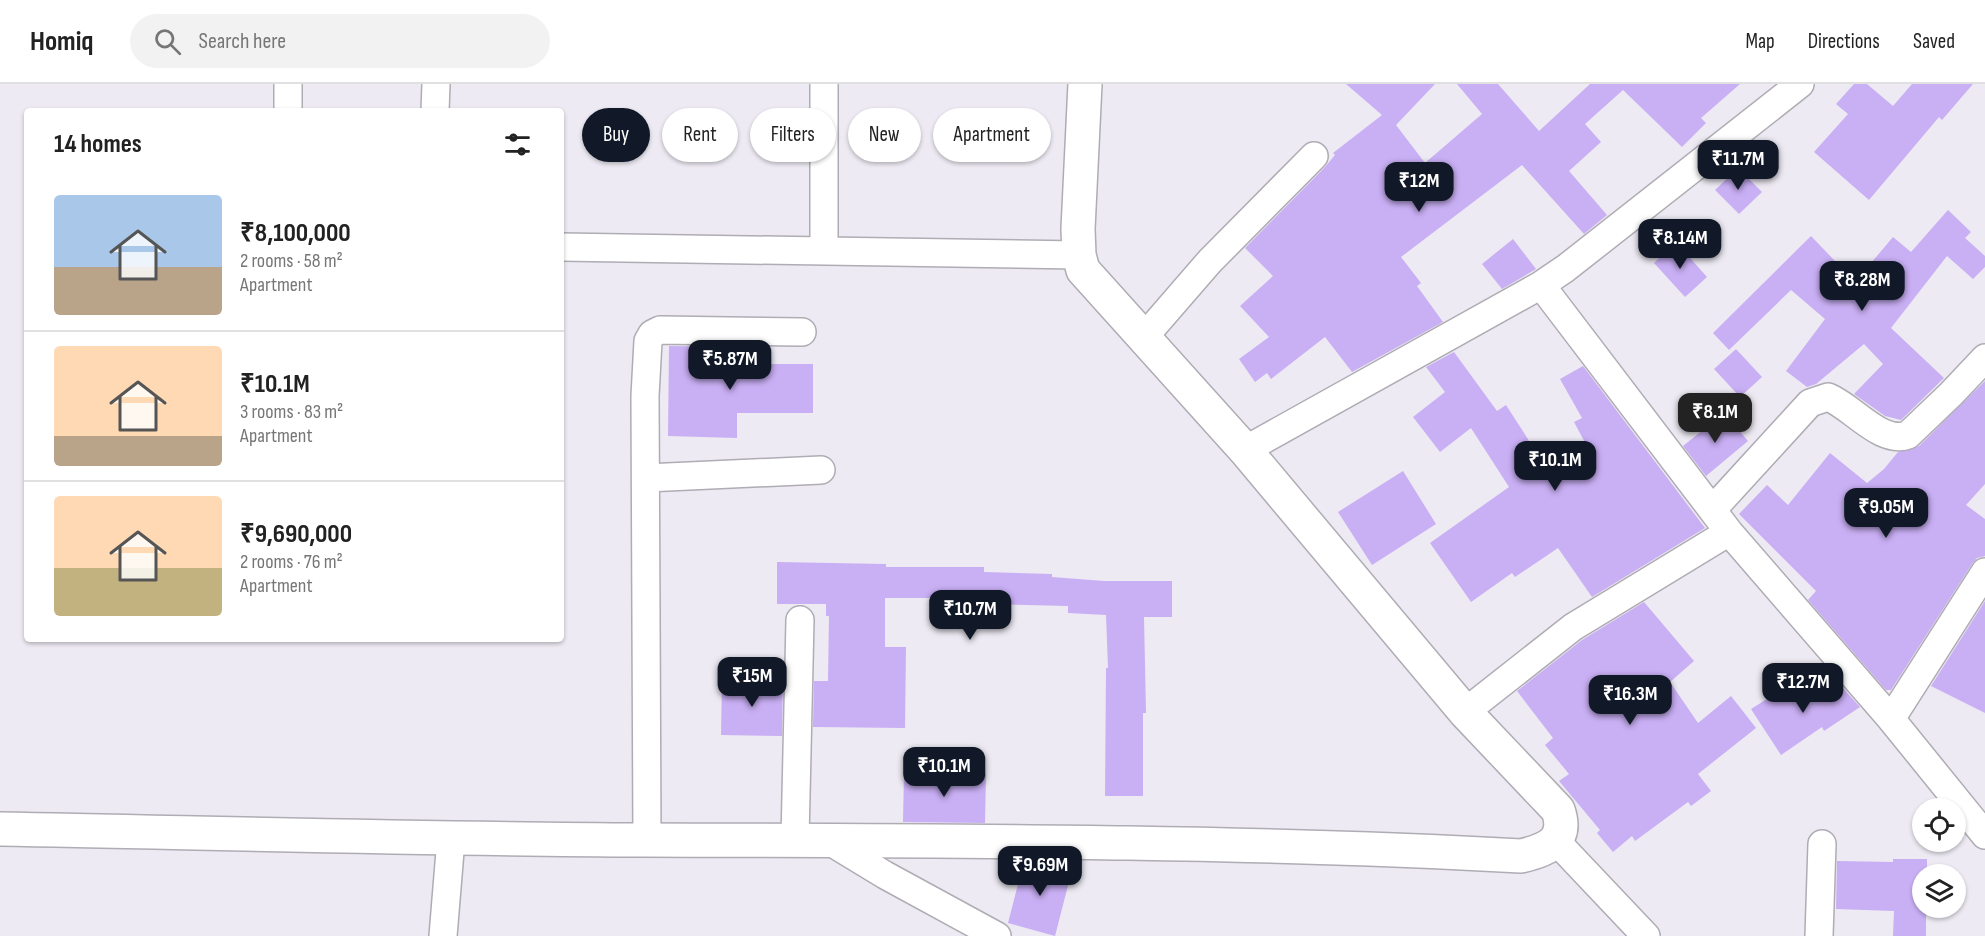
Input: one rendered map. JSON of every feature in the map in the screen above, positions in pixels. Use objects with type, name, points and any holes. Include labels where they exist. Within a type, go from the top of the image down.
[{"type":"street","points":[[288,84],[288,108]]},
{"type":"street","points":[[435,108],[436,84]]},
{"type":"street","points":[[824,84],[824,251]]},
{"type":"street","points":[[0,829],[451,839],[795,839],[1239,844],[1521,856],[1538,852],[1556,841],[1561,829],[1558,810],[1465,712],[1245,450],[1145,336],[1093,284],[1083,270],[1078,255],[1078,229],[1085,84]]},
{"type":"street","points":[[1245,450],[1541,285],[1575,261],[1800,84]]},
{"type":"street","points":[[1145,336],[1210,261],[1314,156]]},
{"type":"street","points":[[564,247],[1078,255]]},
{"type":"street","points":[[1541,285],[1729,532],[1891,719],[1985,835]]},
{"type":"street","points":[[647,840],[645,396],[648,341],[652,334],[660,330],[802,332]]},
{"type":"street","points":[[1713,509],[1810,403],[1828,397],[1888,436],[1901,437],[1908,435],[1985,358]]},
{"type":"street","points":[[646,477],[821,470]]},
{"type":"street","points":[[1465,712],[1573,627],[1729,532]]},
{"type":"street","points":[[1891,719],[1985,572]]},
{"type":"street","points":[[795,839],[800,620]]},
{"type":"street","points":[[443,936],[451,839]]},
{"type":"street","points":[[829,841],[885,875],[997,936]]},
{"type":"street","points":[[1556,841],[1646,936]]},
{"type":"street","points":[[1819,936],[1822,844]]},
{"type":"building","points":[[1346,84],[1435,84],[1396,125],[1425,163],[1482,114],[1457,84],[1498,84],[1539,131],[1590,84],[1740,84],[1701,118],[1706,123],[1682,147],[1623,90],[1585,124],[1601,142],[1569,171],[1607,215],[1584,234],[1522,165],[1401,257],[1421,283],[1417,286],[1443,322],[1352,372],[1325,337],[1271,379],[1267,373],[1255,382],[1239,359],[1269,337],[1240,306],[1273,276],[1245,248],[1325,167],[1335,155],[1333,153],[1382,115]]},
{"type":"building","points":[[1854,84],[1867,84],[1893,106],[1912,84],[1973,84],[1942,120],[1939,117],[1869,200],[1814,152],[1848,114],[1836,104]]},
{"type":"building","points":[[1738,168],[1762,192],[1739,214],[1715,190]]},
{"type":"building","points":[[1948,210],[1971,232],[1965,238],[1985,256],[1985,267],[1973,279],[1947,256],[1891,328],[1944,378],[1901,420],[1885,416],[1854,394],[1883,364],[1864,344],[1816,384],[1807,387],[1786,371],[1825,319],[1791,290],[1729,350],[1713,333],[1811,236],[1855,282],[1893,237],[1911,252]]},
{"type":"building","points":[[1513,239],[1536,269],[1502,289],[1482,264]]},
{"type":"building","points":[[1676,242],[1707,277],[1685,297],[1654,263]]},
{"type":"building","points":[[669,346],[738,347],[738,364],[813,364],[813,413],[737,413],[737,438],[668,436]]},
{"type":"building","points":[[1736,349],[1762,377],[1740,397],[1714,369]]},
{"type":"building","points":[[1454,352],[1497,411],[1506,405],[1553,478],[1590,452],[1574,422],[1582,418],[1560,379],[1583,366],[1705,528],[1592,597],[1558,548],[1515,577],[1512,573],[1471,602],[1430,543],[1509,487],[1471,428],[1440,452],[1413,417],[1445,392],[1426,367]]},
{"type":"building","points":[[1985,381],[1985,484],[1966,505],[1985,519],[1985,556],[1977,558],[1972,564],[1891,690],[1886,690],[1808,600],[1816,591],[1739,514],[1767,485],[1788,505],[1830,453],[1867,483],[1884,469],[1898,452],[1919,446]]},
{"type":"building","points":[[1724,413],[1748,441],[1706,476],[1683,446]]},
{"type":"building","points":[[1403,471],[1436,524],[1372,565],[1338,512]]},
{"type":"building","points":[[777,562],[886,564],[886,567],[984,567],[984,572],[1052,574],[1052,577],[1104,581],[1172,581],[1172,617],[1144,617],[1146,713],[1143,713],[1143,796],[1105,796],[1106,668],[1108,668],[1106,615],[1068,613],[1068,606],[990,604],[990,598],[885,598],[885,647],[906,647],[905,728],[813,727],[814,681],[828,681],[829,616],[826,616],[826,604],[777,604]]},
{"type":"building","points":[[1985,601],[1985,713],[1931,686]]},
{"type":"building","points":[[1644,602],[1694,661],[1670,682],[1698,723],[1731,696],[1756,728],[1698,774],[1711,791],[1691,806],[1688,802],[1635,841],[1632,836],[1613,852],[1597,833],[1600,830],[1559,781],[1569,774],[1545,745],[1553,738],[1517,691],[1582,640]]},
{"type":"building","points":[[1834,678],[1860,707],[1824,731],[1822,727],[1781,755],[1751,709],[1786,687],[1797,703]]},
{"type":"building","points":[[722,679],[783,680],[782,736],[721,735]]},
{"type":"building","points":[[904,773],[986,774],[985,823],[903,822]]},
{"type":"building","points":[[1893,859],[1927,859],[1927,864],[1912,864],[1912,918],[1926,918],[1926,936],[1893,936],[1894,911],[1836,909],[1837,861],[1893,862]]},
{"type":"building","points":[[1024,861],[1038,861],[1072,870],[1055,936],[1008,923]]}]
